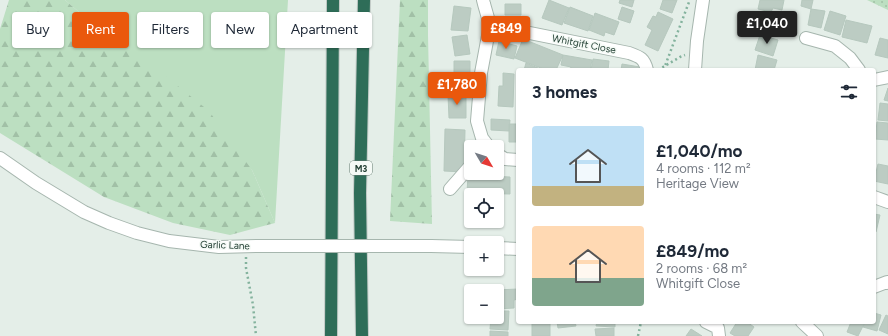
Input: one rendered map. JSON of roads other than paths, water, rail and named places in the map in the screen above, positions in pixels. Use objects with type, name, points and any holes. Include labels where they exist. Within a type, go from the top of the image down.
[{"type":"highway","points":[[331,336],[333,0]]},
{"type":"highway","name":"M3","points":[[362,336],[360,194],[364,0]]},
{"type":"street","points":[[483,0],[490,25],[481,73],[477,121],[483,140]]},
{"type":"street","points":[[695,68],[703,0]]},
{"type":"street","name":"Whitgift Close","points":[[490,25],[629,53],[640,57],[646,64],[647,68]]},
{"type":"street","points":[[806,38],[835,46],[850,58],[858,68]]},
{"type":"street","points":[[876,80],[888,77]]},
{"type":"street","name":"Garlic Lane","points":[[0,158],[36,183],[84,212],[137,233],[169,241],[219,247],[464,247]]},
{"type":"street","points":[[504,158],[516,160]]},
{"type":"street","points":[[450,189],[464,173]]},
{"type":"street","points":[[876,198],[888,202]]},
{"type":"street","points":[[504,248],[516,248]]},
{"type":"street","points":[[876,286],[888,282],[888,274]]},
{"type":"street","points":[[710,324],[718,328],[719,336]]},
{"type":"street","points":[[804,324],[817,336]]}]
